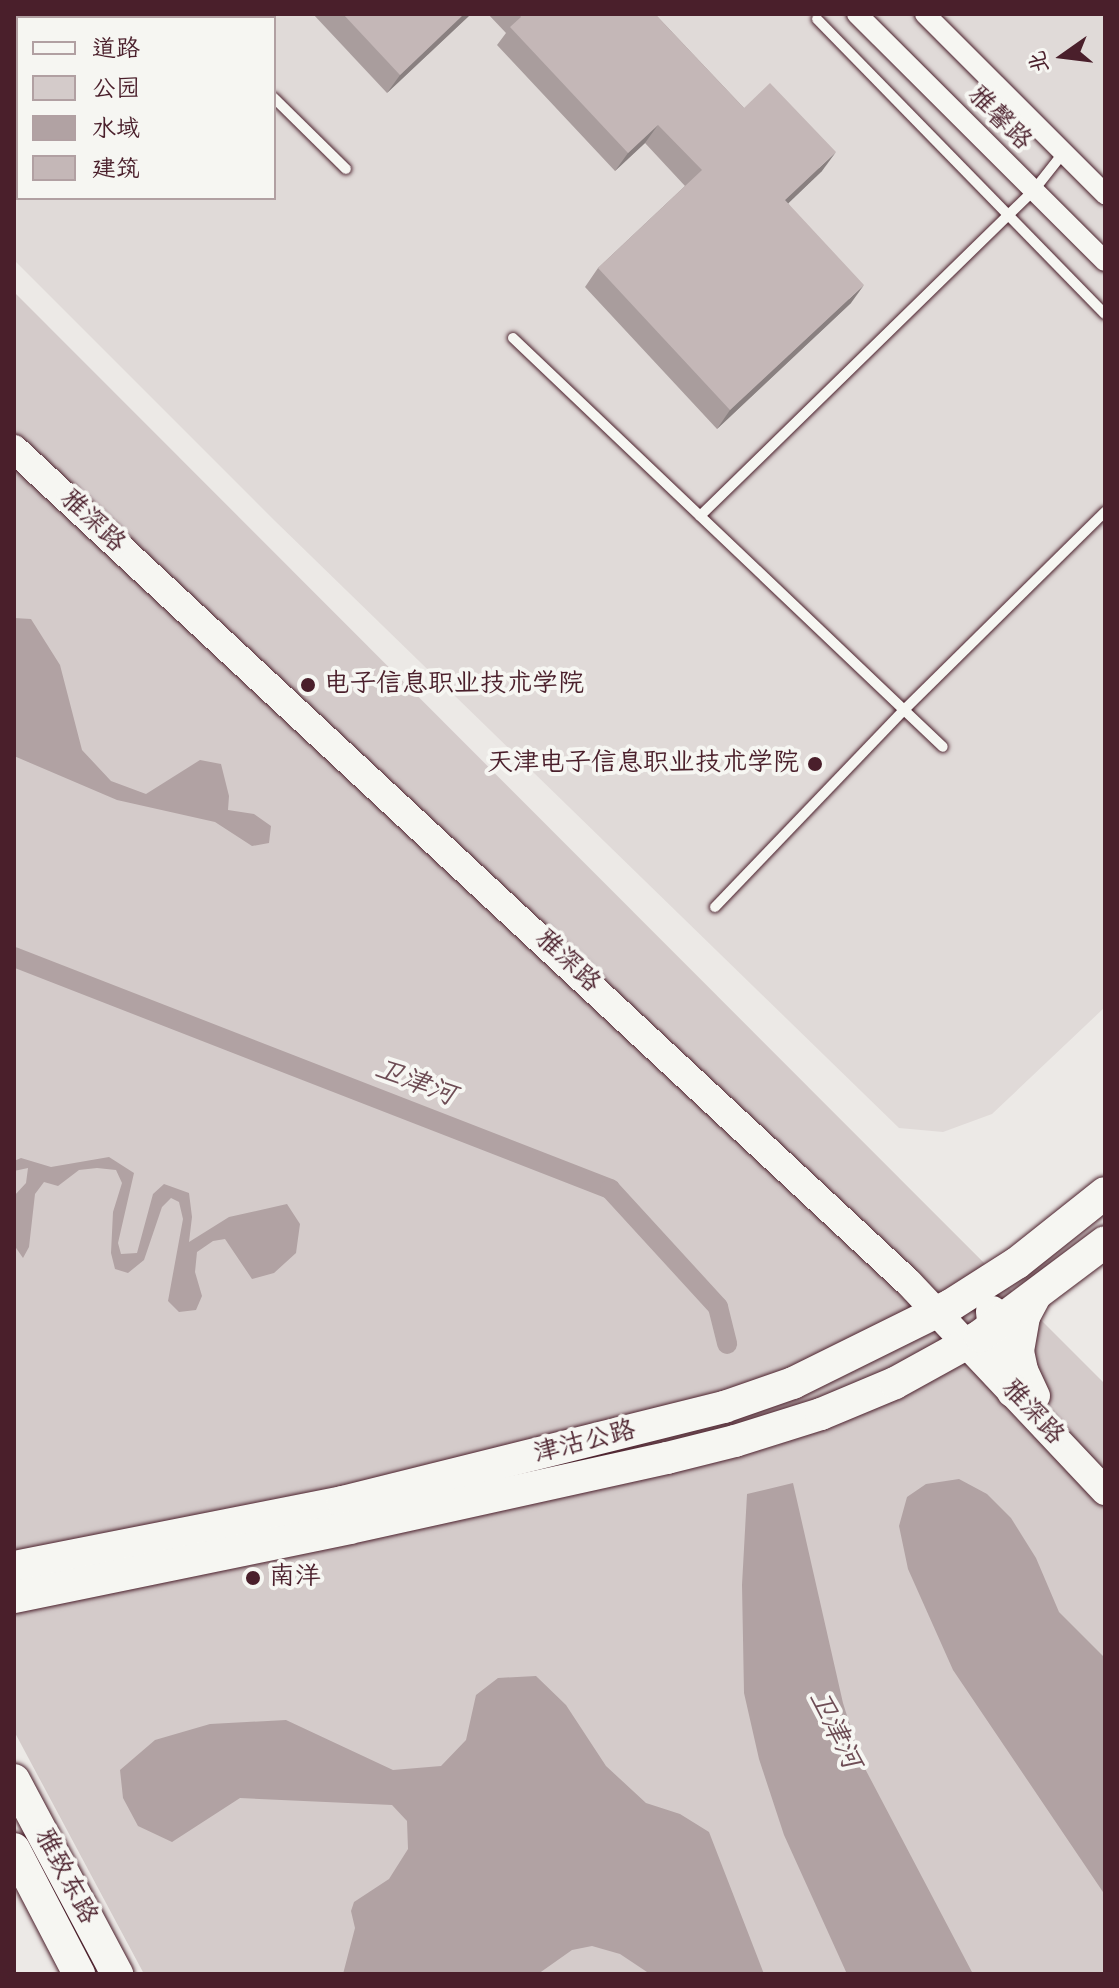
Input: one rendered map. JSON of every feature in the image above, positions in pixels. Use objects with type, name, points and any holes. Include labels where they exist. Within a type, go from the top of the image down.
[{"type":"main road","name":"津沽公路","points":[[14,1567],[343,1502],[672,1421],[793,1383],[944,1309],[1017,1263],[1105,1193]]},
{"type":"main road","name":"津沽公路","points":[[14,1597],[349,1528],[735,1441],[821,1414],[984,1341],[1105,1242]]},
{"type":"main road","points":[[1017,1263],[994,1301],[984,1341],[1024,1394]]},
{"type":"main road","name":"雅致东路","points":[[14,1780],[117,1974]]},
{"type":"main road","name":"雅致东路","points":[[14,1849],[79,1974]]},
{"type":"street","name":"雅馨路","points":[[857,14],[1105,261]]},
{"type":"street","name":"雅馨路","points":[[925,14],[1105,194]]},
{"type":"street","name":"雅深路","points":[[14,431],[944,1309]]},
{"type":"street","name":"雅深路","points":[[14,449],[708,1092],[944,1309],[984,1341]]},
{"type":"street","points":[[1024,1394],[1020,1351],[1026,1317],[1039,1293]]},
{"type":"street","name":"雅深路","points":[[1024,1394],[1105,1471]]},
{"type":"street","name":"雅深路","points":[[1024,1394],[1105,1491]]},
{"type":"lane","points":[[817,19],[1010,213],[1105,314]]},
{"type":"lane","points":[[276,100],[346,169]]},
{"type":"lane","points":[[700,516],[1034,190],[1064,152]]},
{"type":"lane","points":[[513,338],[943,747]]},
{"type":"lane","points":[[715,907],[904,710],[1105,512]]},
{"type":"shaded area","name":"天津电子信息职业技术学院","points":[[14,14],[1105,14],[1104,1008],[992,1114],[943,1132],[899,1128],[275,521],[14,260]]},
{"type":"green space","points":[[14,292],[1105,1384],[1105,1974],[144,1974],[14,1731]]},
{"type":"water","points":[[14,618],[31,619],[60,665],[82,750],[111,781],[146,794],[200,760],[221,764],[229,796],[228,810],[254,814],[271,826],[269,843],[252,846],[215,822],[117,800],[14,756]]},
{"type":"water","points":[[109,1157],[134,1173],[118,1243],[121,1254],[137,1253],[153,1194],[164,1184],[189,1193],[192,1217],[189,1242],[229,1217],[287,1204],[300,1224],[296,1253],[274,1273],[252,1279],[225,1239],[213,1241],[197,1252],[195,1272],[202,1296],[196,1310],[179,1312],[168,1301],[183,1219],[179,1202],[171,1198],[162,1207],[144,1260],[128,1273],[115,1269],[111,1253],[113,1212],[122,1183],[116,1170],[97,1168],[79,1170],[58,1186],[44,1182],[35,1194],[29,1247],[23,1258],[14,1245],[14,1196],[26,1183],[28,1168],[14,1171],[14,1161],[21,1158],[51,1167]]},
{"type":"water","points":[[959,1479],[987,1494],[1011,1518],[1036,1558],[1059,1612],[1105,1658],[1105,1895],[953,1670],[908,1569],[899,1526],[907,1497],[926,1484]]},
{"type":"water","points":[[793,1483],[843,1703],[861,1761],[973,1974],[847,1974],[784,1835],[759,1759],[744,1693],[742,1585],[747,1494]]},
{"type":"water","points":[[536,1676],[566,1705],[606,1766],[646,1803],[680,1814],[709,1832],[764,1974],[650,1974],[620,1954],[592,1946],[572,1950],[538,1974],[343,1974],[355,1928],[351,1911],[354,1902],[389,1879],[408,1849],[407,1821],[392,1805],[240,1798],[172,1842],[138,1826],[123,1798],[120,1770],[155,1740],[210,1724],[286,1720],[393,1770],[441,1766],[466,1740],[476,1695],[498,1678]]},
{"type":"building","points":[[343,14],[464,14],[400,75]]},
{"type":"building","points":[[519,14],[655,14],[744,108],[770,83],[836,152],[785,200],[864,285],[730,410],[598,268],[702,170],[658,125],[628,153],[510,27],[521,17]]},
{"type":"waterway","name":"卫津河","points":[[14,957],[610,1189],[718,1307],[727,1344]]},
{"type":"place","name":"电子信息职业技术学院","points":[[308,685]]},
{"type":"place","name":"天津电子信息职业技术学院","points":[[815,764]]},
{"type":"place","name":"南洋","points":[[253,1578]]}]
